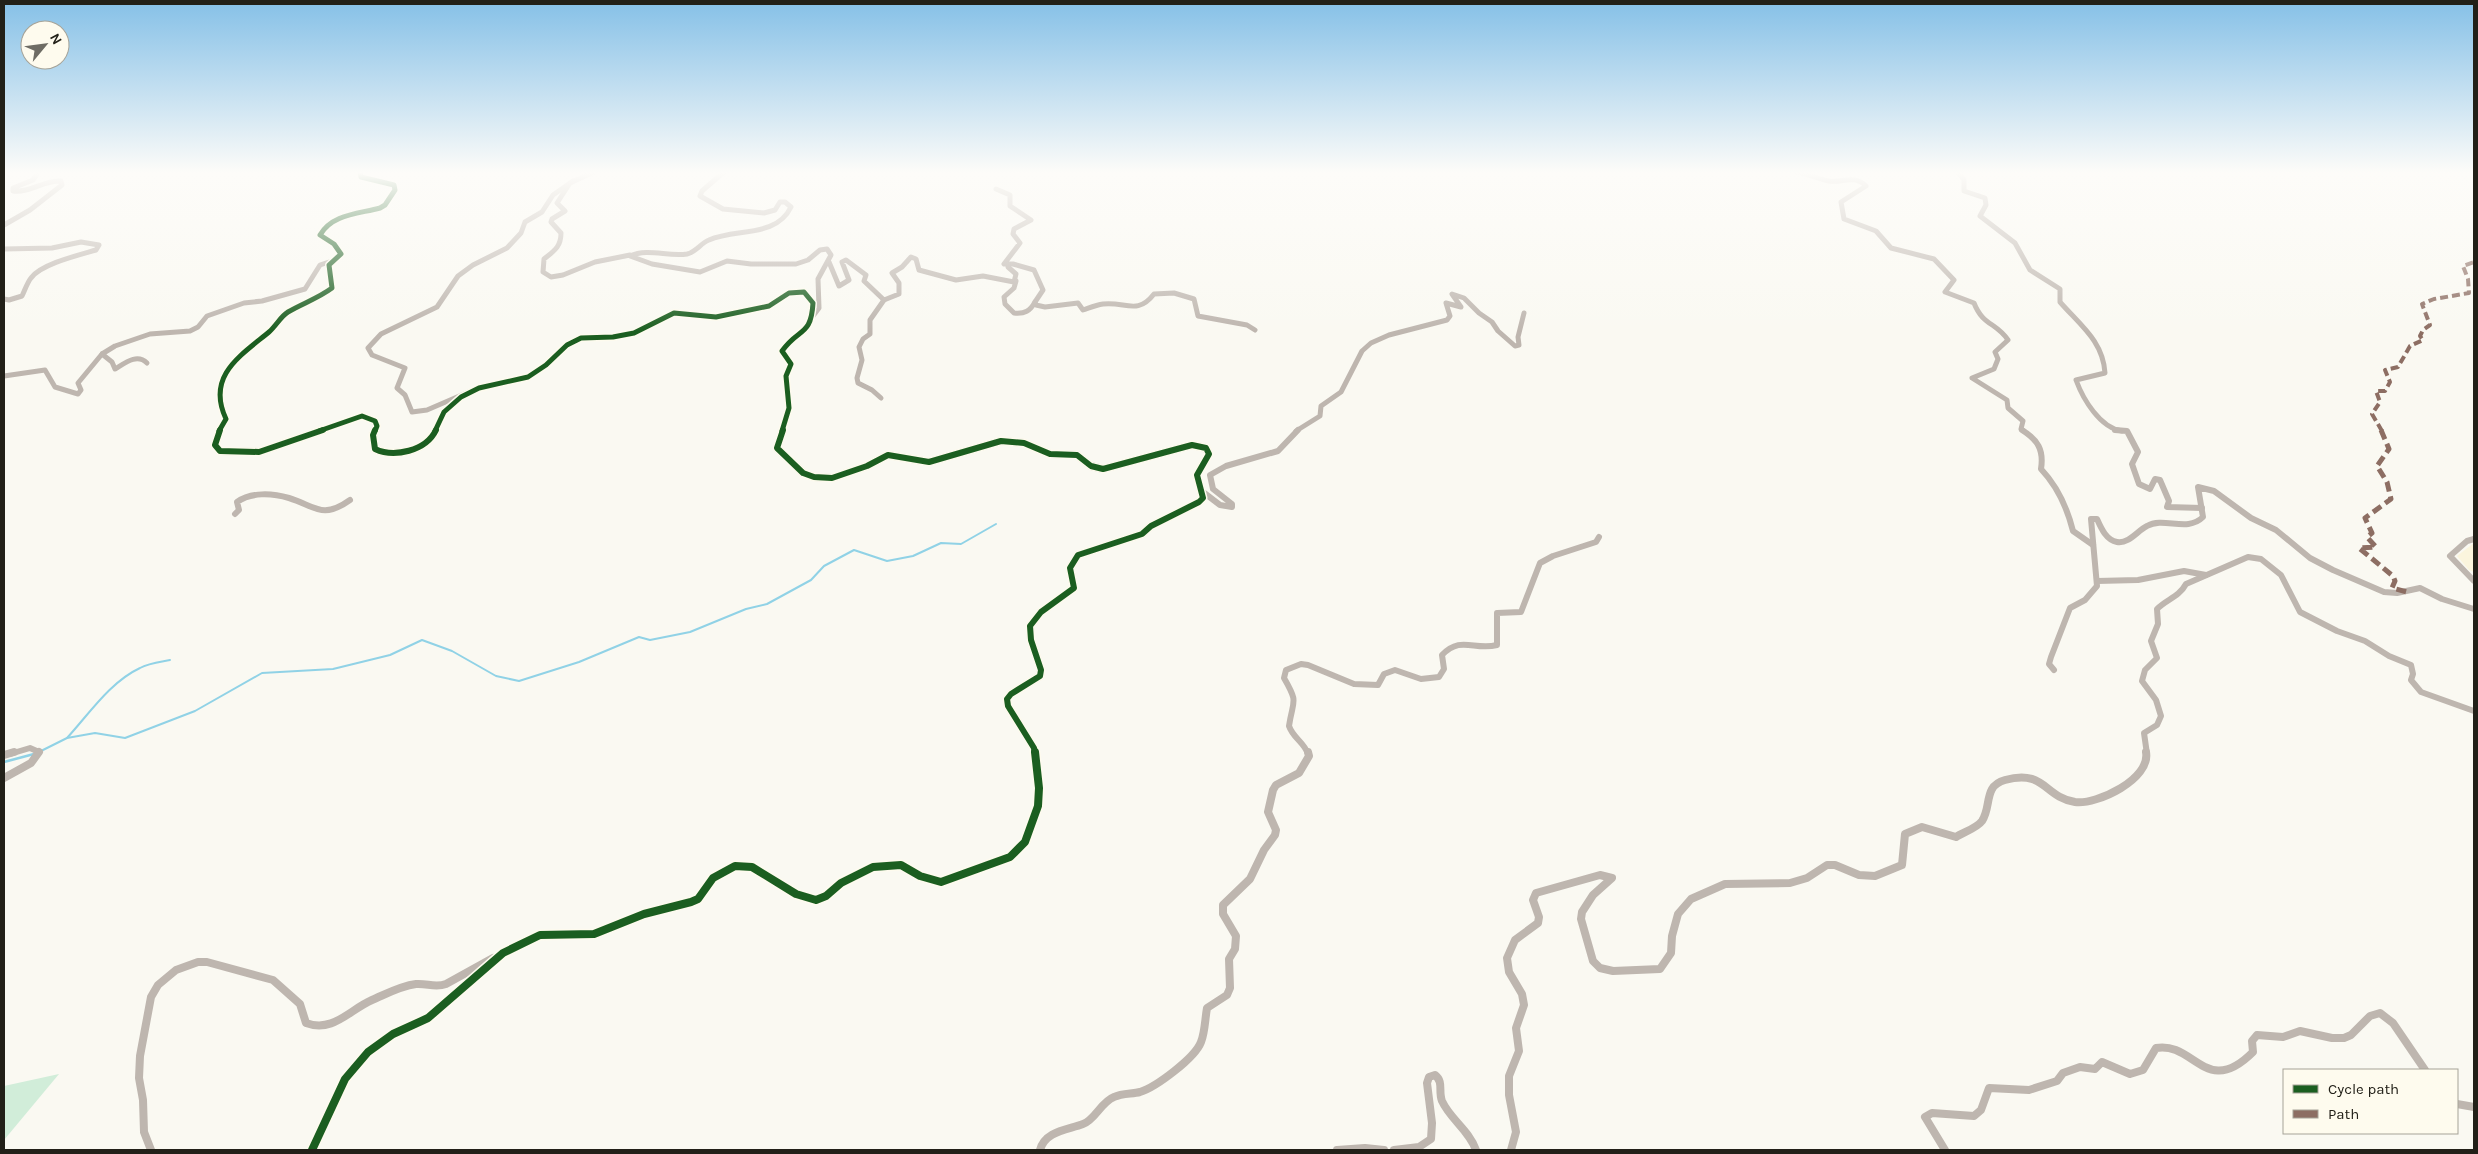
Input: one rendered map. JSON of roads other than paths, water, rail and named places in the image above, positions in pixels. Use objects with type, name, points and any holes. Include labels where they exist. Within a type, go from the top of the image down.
[{"type":"street","points":[[326,225],[320,235],[340,250],[341,254],[330,265],[333,286],[329,291],[286,313],[277,325],[237,357],[228,368],[221,388],[220,404],[226,419],[217,434],[215,445],[217,449],[230,453],[259,452],[362,416],[369,417],[376,422],[377,426],[373,435],[375,449],[384,453],[400,453],[428,440],[439,427],[448,407],[473,391]]},
{"type":"street","points":[[522,225],[521,233],[506,249],[466,269],[456,277],[439,305],[416,318],[392,328],[374,341],[368,348],[372,355],[405,368],[397,388],[405,395],[412,412],[422,411],[456,395],[528,377],[546,365],[567,345],[580,338],[613,337],[634,333],[668,314],[680,313],[716,317],[769,306],[789,293],[800,291],[812,298],[813,316]]},
{"type":"street","points":[[551,225],[561,233],[560,244],[555,252],[548,254],[543,260],[543,272],[550,278],[563,275],[595,262],[642,252],[688,254],[709,240],[771,225]]},
{"type":"street","points":[[1008,264],[1008,267],[1016,274],[1016,281],[1014,288],[1004,297],[1008,308],[1014,314],[1026,313],[1032,310],[1043,290],[1034,270],[1008,264],[1004,264],[1004,261],[1014,254],[1020,243],[1013,234],[1014,229],[1023,225]]},
{"type":"street","points":[[1860,225],[1876,231],[1891,248],[1926,254],[1938,260],[1946,267],[1954,280],[1945,292],[1974,303],[1978,316],[2004,334],[2008,340],[1995,352],[1998,360],[1994,369],[1972,378],[2007,400],[2008,408],[2021,418],[2023,421],[2021,429],[2035,438],[2043,454],[2044,457],[2040,464],[2041,470],[2056,485],[2058,494],[2068,510],[2071,527],[2084,540],[2093,545]]},
{"type":"street","points":[[1993,225],[2010,236],[2023,249],[2030,270],[2060,289],[2060,302],[2090,332],[2099,346],[2103,357],[2105,373],[2095,378],[2081,377],[2076,380],[2077,384],[2084,398],[2100,417],[2113,429],[2127,431],[2134,440],[2138,452],[2132,464],[2139,484],[2150,489],[2155,479],[2160,480],[2169,500],[2167,507],[2202,508]]},
{"type":"street","points":[[4,249],[29,246],[53,248],[85,242],[96,244],[99,247],[39,272],[30,278],[22,296],[9,300],[4,299]]},
{"type":"street","points":[[151,1150],[142,1122],[143,1100],[139,1078],[140,1056],[154,989],[176,970],[198,962],[207,962],[273,980],[300,1004],[306,1023],[317,1027],[331,1024],[369,1001],[404,986],[418,984],[438,987],[446,984],[524,941],[540,936],[594,934],[644,914],[691,902],[698,899],[713,878],[735,866],[752,868],[796,894],[816,900],[826,896],[841,883],[873,867],[901,865],[920,876],[941,882],[1010,857],[1025,842],[1038,806],[1039,795],[1034,748],[1008,706],[1007,699],[1010,694],[1040,676],[1041,670],[1030,636],[1029,625],[1032,619],[1065,597],[1074,588],[1070,568],[1078,555],[1106,544],[1142,534],[1151,526],[1199,502],[1203,498],[1198,475],[1209,454],[1206,448],[1192,445],[1122,466],[1104,469],[1091,466],[1077,455],[1050,454],[1024,444],[1001,441],[971,448],[936,462],[922,462],[888,455],[861,468],[832,478],[808,475],[782,455],[777,448],[789,408],[786,376],[791,364],[782,351],[784,346],[808,326],[819,308],[818,278],[829,262],[831,252],[824,249],[808,260],[796,264],[751,264],[726,261],[700,272],[652,264],[630,255]]},
{"type":"street","points":[[881,398],[872,390],[858,384],[857,378],[862,360],[858,350],[860,344],[870,334],[870,320],[884,300],[897,297],[899,294],[899,283],[892,273],[902,267],[911,257],[916,259],[919,270],[924,273],[956,280],[982,276],[1012,282],[1016,281]]},
{"type":"street","points":[[4,376],[45,370],[55,387],[76,394],[81,390],[78,383],[80,379],[88,373],[102,354],[115,346],[150,334],[190,331],[198,327],[207,316],[244,303],[262,301],[305,289],[308,281],[316,274],[320,265],[335,260]]},
{"type":"street","points":[[829,262],[833,276],[839,286],[844,285],[849,280],[842,262],[846,260],[862,270],[866,275],[864,281],[866,285],[884,300]]},
{"type":"street","points":[[1035,302],[1036,305],[1044,308],[1066,302],[1078,303],[1083,310],[1103,304],[1134,308],[1143,306],[1154,294],[1167,292],[1194,299],[1198,316],[1247,325],[1255,330]]},
{"type":"street","points":[[1203,492],[1218,505],[1226,508],[1232,507],[1232,504],[1212,489],[1209,483],[1210,475],[1228,464],[1276,452],[1284,448],[1295,432],[1320,416],[1321,406],[1341,392],[1356,360],[1366,347],[1379,338],[1447,320],[1450,316],[1446,303],[1461,307],[1452,294],[1462,298],[1475,307],[1478,314],[1494,322],[1498,331],[1514,346],[1519,345],[1517,340],[1518,330],[1524,323],[1524,313]]},
{"type":"street","points":[[102,354],[112,362],[114,369],[134,358],[144,359],[147,363]]},
{"type":"street","points":[[2054,670],[2049,664],[2050,656],[2066,624],[2070,608],[2085,600],[2094,590],[2096,581],[2091,519],[2097,519],[2107,538],[2116,542],[2124,542],[2150,524],[2199,522],[2203,517],[2197,489],[2202,487],[2214,491],[2251,518],[2276,530],[2310,558],[2333,570],[2384,592],[2397,593],[2420,588],[2442,599],[2474,609]]},
{"type":"street","points":[[235,514],[239,510],[237,502],[249,494],[289,498],[320,510],[339,508],[350,500]]},
{"type":"street","points":[[1040,1150],[1042,1142],[1053,1134],[1068,1127],[1085,1124],[1105,1102],[1115,1096],[1139,1092],[1152,1087],[1172,1069],[1194,1054],[1201,1042],[1207,1008],[1228,995],[1230,988],[1229,959],[1235,950],[1236,936],[1223,914],[1223,906],[1250,879],[1264,850],[1275,836],[1276,830],[1268,812],[1273,790],[1276,785],[1299,773],[1309,756],[1305,745],[1299,742],[1290,729],[1290,718],[1294,710],[1294,696],[1284,678],[1286,670],[1301,664],[1309,665],[1344,682],[1362,685],[1378,685],[1379,678],[1383,674],[1395,670],[1421,679],[1439,677],[1444,669],[1442,655],[1451,646],[1457,643],[1481,647],[1497,645],[1499,640],[1495,625],[1497,613],[1520,612],[1540,563],[1553,556],[1596,542],[1599,537]]},
{"type":"street","points":[[2474,539],[2467,541],[2450,556],[2474,581]]},
{"type":"street","points":[[1511,1150],[1517,1136],[1511,1108],[1509,1077],[1520,1046],[1515,1029],[1516,1023],[1522,1017],[1524,1000],[1509,974],[1508,964],[1512,944],[1538,923],[1539,917],[1533,900],[1536,893],[1583,880],[1592,880],[1600,875],[1612,878],[1600,888],[1585,906],[1580,917],[1587,936],[1589,956],[1599,968],[1621,973],[1660,969],[1671,953],[1672,936],[1678,914],[1691,899],[1725,884],[1790,883],[1807,878],[1827,865],[1835,865],[1858,875],[1875,876],[1902,865],[1905,834],[1922,827],[1956,837],[1965,830],[1977,825],[1982,821],[1986,797],[2002,780],[2027,776],[2036,778],[2064,798],[2076,802],[2089,801],[2116,790],[2129,783],[2144,769],[2147,762],[2144,733],[2159,722],[2161,717],[2159,706],[2142,681],[2146,667],[2157,658],[2151,641],[2158,624],[2157,609],[2164,602],[2181,594],[2183,586],[2207,575],[2248,557],[2261,558],[2281,575],[2293,602],[2300,612],[2337,631],[2365,641],[2389,656],[2411,665],[2413,674],[2410,680],[2421,692],[2474,711]]},
{"type":"street","points":[[2096,581],[2138,580],[2184,570],[2207,575]]},
{"type":"street","points":[[4,756],[30,748],[39,752],[31,763],[4,778]]},
{"type":"street","points":[[312,1150],[345,1079],[368,1052],[393,1034],[428,1018],[503,954]]},
{"type":"street","points":[[1945,1150],[1925,1117],[1932,1113],[1974,1116],[1981,1110],[1989,1088],[2029,1090],[2057,1080],[2063,1072],[2080,1067],[2095,1069],[2102,1062],[2130,1074],[2143,1070],[2156,1048],[2167,1046],[2185,1054],[2206,1070],[2220,1072],[2250,1056],[2253,1052],[2252,1041],[2257,1035],[2283,1037],[2300,1031],[2326,1037],[2344,1038],[2351,1035],[2370,1016],[2380,1013],[2393,1023],[2424,1069]]},
{"type":"street","points":[[1394,1150],[1423,1146],[1431,1139],[1432,1117],[1427,1087],[1429,1077],[1435,1075],[1440,1080],[1442,1100],[1461,1124],[1476,1150]]},
{"type":"street","points":[[2458,1104],[2474,1107]]},
{"type":"street","points":[[1337,1150],[1356,1148],[1384,1150]]},
{"type":"waterway","points":[[67,738],[95,733],[125,738],[195,711],[262,673],[333,669],[390,655],[422,640],[452,651],[496,676],[519,681],[579,662],[639,637],[650,640],[690,632],[746,609],[767,604],[811,580],[824,566],[854,550],[887,561],[913,556],[941,543],[961,544],[996,524]]},
{"type":"waterway","points":[[67,738],[100,699],[119,681],[143,666],[170,660]]},
{"type":"waterway","points":[[41,751],[67,738]]},
{"type":"waterway","points":[[4,762],[34,754]]}]
